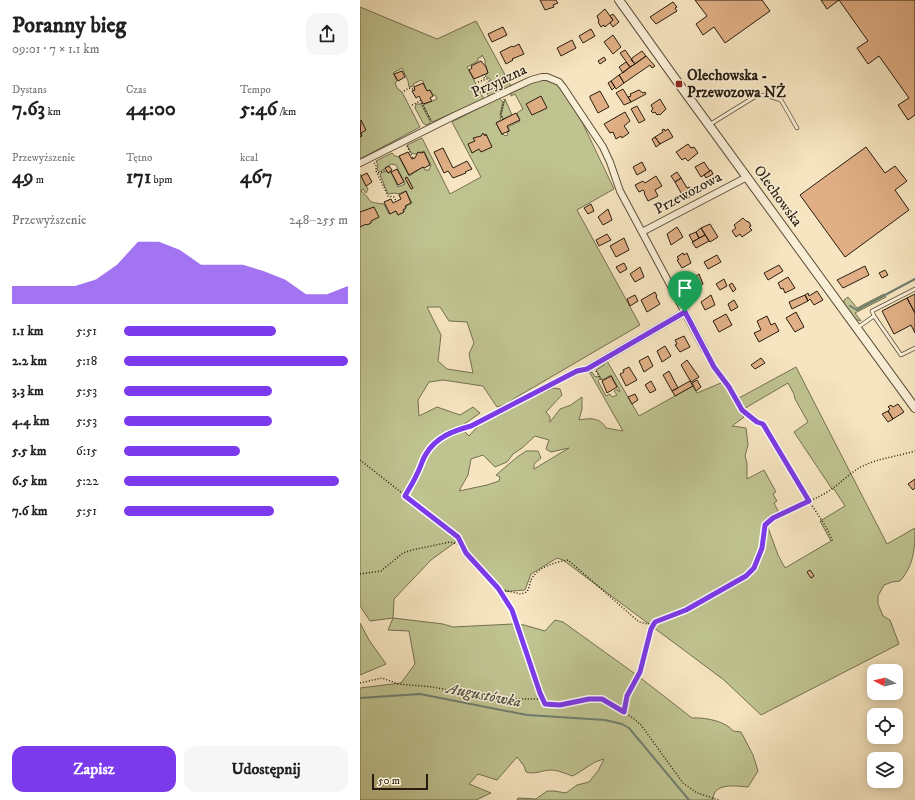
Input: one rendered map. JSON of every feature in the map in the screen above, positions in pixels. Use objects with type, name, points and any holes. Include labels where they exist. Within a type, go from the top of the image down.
[{"type":"street","name":"Olechowska","points":[[619,0],[915,408]]},
{"type":"street","name":"Przyjazna","points":[[360,163],[499,95],[536,78],[547,77],[559,82],[563,87],[603,147],[620,191]]},
{"type":"street","name":"Przewozowa","points":[[642,232],[747,177]]},
{"type":"street","name":"Przewozowa","points":[[620,191],[705,350]]},
{"type":"street","points":[[587,369],[685,312]]},
{"type":"lane","points":[[709,125],[756,96],[765,95],[782,100],[797,128]]},
{"type":"lane","points":[[915,289],[872,311],[901,355],[915,348]]},
{"type":"lane","points":[[857,328],[874,316]]},
{"type":"path","points":[[482,75],[490,82],[504,100],[501,114],[503,120]]},
{"type":"path","points":[[478,82],[485,79]]},
{"type":"path","points":[[404,91],[409,88],[413,89]]},
{"type":"path","points":[[412,105],[420,100],[434,126]]},
{"type":"path","points":[[404,141],[413,158]]},
{"type":"path","points":[[371,158],[376,165],[388,196],[394,197],[396,201]]},
{"type":"path","points":[[378,173],[386,170]]},
{"type":"path","points":[[705,350],[714,367],[729,387],[742,410],[757,422],[763,424],[826,527],[833,542]]},
{"type":"path","points":[[593,365],[602,381]]},
{"type":"path","points":[[405,496],[426,454],[434,443],[444,436],[471,426],[577,371],[587,369]]},
{"type":"path","points":[[498,588],[521,594],[527,592],[536,573],[555,562],[568,560],[639,622],[648,624],[655,622],[686,610],[746,576],[754,568],[762,548],[765,525],[773,518],[824,494],[867,464],[880,459],[915,451]]},
{"type":"path","points":[[360,460],[458,537],[466,553],[498,588],[512,610],[523,646],[544,702]]},
{"type":"path","points":[[360,574],[382,571],[403,553],[412,550],[450,542],[462,545]]},
{"type":"path","points":[[624,712],[627,696],[640,672],[651,629],[655,622]]},
{"type":"path","points":[[360,683],[382,678],[398,684],[434,687],[487,699],[539,699],[553,705],[589,699],[602,699],[633,718],[640,725],[683,782],[697,793],[719,800]]},
{"type":"green space","points":[[360,7],[437,39],[476,21],[511,86],[497,93],[490,79],[485,76],[488,73],[485,60],[482,55],[478,58],[478,61],[467,67],[484,99],[432,122],[423,105],[437,99],[435,95],[433,95],[430,90],[427,91],[423,81],[421,80],[413,84],[414,86],[409,87],[402,68],[393,73],[397,81],[395,83],[397,88],[402,92],[420,127],[360,159]]},
{"type":"green space","points":[[545,80],[555,83],[563,90],[583,124],[614,189],[577,210],[640,325],[507,404],[497,407],[483,386],[443,380],[429,382],[418,400],[419,416],[437,407],[460,415],[473,407],[480,413],[463,425],[464,431],[469,436],[478,426],[489,419],[553,388],[560,389],[562,395],[546,412],[550,417],[550,422],[560,409],[571,405],[582,397],[582,409],[579,420],[594,419],[604,424],[606,428],[623,431],[590,373],[592,372],[595,377],[598,376],[600,379],[598,381],[606,396],[610,394],[612,397],[617,395],[614,391],[617,389],[619,392],[620,391],[611,375],[602,380],[596,370],[604,365],[604,362],[607,361],[639,416],[693,386],[697,393],[728,380],[739,398],[796,367],[887,544],[915,528],[913,556],[905,575],[900,581],[884,585],[878,596],[878,604],[883,616],[890,620],[899,644],[761,715],[724,680],[563,560],[557,558],[531,574],[525,590],[499,592],[464,545],[457,541],[431,560],[394,599],[393,618],[370,621],[360,606],[360,174],[368,189],[366,193],[363,189],[361,191],[371,202],[384,204],[389,214],[396,211],[398,215],[404,212],[406,206],[412,203],[406,191],[398,194],[388,194],[380,175],[386,171],[388,173],[391,172],[398,187],[405,184],[396,165],[391,164],[380,172],[377,170],[378,165],[376,161],[392,153],[399,157],[409,176],[423,167],[425,170],[429,170],[431,165],[424,151],[415,154],[411,153],[407,145],[422,138],[450,194],[481,177],[452,122],[499,98],[503,102],[500,115],[501,120],[496,123],[502,135],[508,135],[507,132],[510,131],[508,127],[520,121],[517,113],[523,109],[515,94],[511,96],[511,92],[535,81]],"holes":[[[427,307],[440,307],[449,321],[467,322],[474,343],[469,354],[473,373],[447,369],[438,361],[441,335]],[[788,383],[808,422],[794,432],[845,506],[820,521],[831,541],[785,568],[778,555],[766,522],[779,513],[774,503],[777,501],[773,494],[776,492],[764,470],[747,479],[747,463],[745,456],[748,445],[746,428],[732,426],[744,417],[742,410]],[[535,436],[549,440],[546,449],[551,452],[569,448],[534,469],[534,464],[541,458],[538,451],[526,451],[496,475],[500,477],[499,481],[459,491],[468,475],[471,459],[483,455],[495,467],[507,462],[513,454]]]},
{"type":"green space","points":[[486,83],[490,83],[496,94],[489,97],[484,87]]},
{"type":"green space","points":[[505,99],[512,115],[503,119],[501,115]]},
{"type":"green space","points":[[416,104],[421,104],[431,123],[426,125],[423,123],[415,108]]},
{"type":"green space","points":[[884,294],[886,297],[855,313],[861,321],[855,319],[844,305],[844,300],[848,297],[857,308]]},
{"type":"green space","points":[[393,618],[443,624],[453,627],[513,624],[524,625],[545,631],[555,620],[563,622],[638,676],[692,718],[714,720],[720,722],[733,731],[741,732],[753,755],[758,771],[748,787],[726,786],[717,790],[714,794],[713,800],[517,800],[518,798],[536,799],[547,791],[566,793],[577,785],[589,782],[598,771],[604,759],[595,762],[573,776],[554,770],[532,773],[526,772],[524,766],[517,757],[497,780],[478,774],[469,784],[491,793],[476,800],[360,800],[360,688],[401,683],[415,664],[409,631],[388,630]]},
{"type":"green space","points":[[360,623],[369,640],[386,664],[360,675]]},
{"type":"building","points":[[540,0],[556,0],[558,3],[553,5],[554,7],[545,10]]},
{"type":"building","points":[[695,0],[762,0],[770,11],[725,43],[714,27],[703,35],[696,24],[707,16]]},
{"type":"building","points":[[821,0],[839,0],[827,9]]},
{"type":"building","points":[[839,0],[915,0],[915,115],[908,120],[898,105],[909,98],[879,56],[868,64],[857,48],[868,41]]},
{"type":"building","points":[[673,2],[677,7],[675,8],[677,11],[656,24],[650,17]]},
{"type":"building","points":[[605,9],[613,20],[605,27],[604,25],[601,27],[597,16]]},
{"type":"building","points":[[613,14],[619,22],[613,27],[610,23],[613,20],[610,16]]},
{"type":"building","points":[[503,27],[507,35],[492,42],[488,34]]},
{"type":"building","points":[[591,29],[595,36],[583,43],[579,36]]},
{"type":"building","points":[[613,35],[621,47],[613,54],[604,42]]},
{"type":"building","points":[[572,40],[576,48],[561,56],[557,48]]},
{"type":"building","points":[[519,44],[524,54],[512,59],[513,60],[506,64],[500,52]]},
{"type":"building","points":[[625,50],[635,64],[630,67],[620,53]]},
{"type":"building","points":[[642,51],[646,56],[635,64],[631,60],[632,58]]},
{"type":"building","points":[[646,56],[655,66],[652,68],[650,65],[624,83],[619,75]]},
{"type":"building","points":[[604,57],[606,60],[600,64],[598,61]]},
{"type":"building","points":[[481,61],[486,67],[488,73],[474,79],[469,70],[472,68],[471,66]]},
{"type":"building","points":[[626,62],[630,67],[623,73],[619,67]]},
{"type":"building","points":[[402,71],[405,77],[398,81],[394,74]]},
{"type":"building","points":[[619,75],[624,83],[616,89],[611,81]]},
{"type":"building","points":[[611,81],[615,87],[612,90],[608,83]]},
{"type":"building","points":[[423,83],[427,91],[430,90],[433,96],[430,98],[432,101],[423,104],[419,96],[416,98],[412,91],[415,90],[414,87]]},
{"type":"building","points":[[623,89],[631,102],[624,105],[616,93]]},
{"type":"building","points":[[639,90],[643,93],[645,92],[646,94],[631,102],[628,97],[631,96],[630,94]]},
{"type":"building","points":[[600,91],[609,107],[598,113],[590,96]]},
{"type":"building","points":[[541,96],[547,108],[532,115],[526,104]]},
{"type":"building","points":[[660,99],[666,109],[660,115],[657,115],[655,112],[653,113],[651,111],[653,109],[651,105]]},
{"type":"building","points":[[637,106],[645,120],[639,123],[631,109]]},
{"type":"building","points":[[625,112],[630,121],[624,126],[629,133],[622,138],[621,136],[616,139],[613,132],[610,133],[604,124]]},
{"type":"building","points":[[516,113],[520,120],[507,126],[509,131],[502,134],[496,123]]},
{"type":"building","points":[[361,120],[366,130],[361,133],[362,136],[360,137]]},
{"type":"building","points":[[664,129],[665,131],[668,129],[673,137],[660,144],[655,137],[663,132],[662,130]]},
{"type":"building","points":[[483,133],[485,136],[486,134],[492,147],[481,152],[479,149],[472,153],[468,144],[475,141],[473,138],[481,136]]},
{"type":"building","points":[[655,137],[660,144],[656,147],[652,139]]},
{"type":"building","points":[[688,144],[691,148],[694,147],[698,153],[688,161],[685,158],[682,160],[676,152]]},
{"type":"building","points":[[866,147],[885,173],[895,166],[907,181],[895,190],[909,210],[845,257],[800,195]]},
{"type":"building","points":[[443,148],[453,168],[467,161],[472,169],[453,178],[448,171],[444,173],[434,152]]},
{"type":"building","points":[[408,152],[412,159],[415,158],[418,152],[424,152],[430,165],[424,168],[423,167],[409,175],[399,156]]},
{"type":"building","points":[[642,162],[646,170],[637,175],[633,167]]},
{"type":"building","points":[[704,162],[710,171],[701,177],[695,167]]},
{"type":"building","points":[[389,166],[392,170],[388,173],[385,168]]},
{"type":"building","points":[[397,169],[404,182],[398,185],[391,172]]},
{"type":"building","points":[[711,170],[713,174],[706,178],[704,175]]},
{"type":"building","points":[[677,172],[681,178],[675,182],[671,176]]},
{"type":"building","points":[[367,173],[372,182],[366,186],[361,176]]},
{"type":"building","points":[[656,176],[662,186],[655,190],[658,196],[648,201],[644,193],[645,192],[643,190],[639,192],[635,185],[643,181],[645,183]]},
{"type":"building","points":[[407,177],[413,188],[411,189],[405,178]]},
{"type":"building","points":[[681,178],[687,188],[689,187],[693,195],[685,200],[675,182]]},
{"type":"building","points":[[696,186],[700,192],[693,195],[690,189]]},
{"type":"building","points":[[406,191],[411,203],[405,206],[406,208],[403,210],[404,212],[398,215],[396,211],[390,214],[384,202],[391,199],[393,203],[401,199],[399,195]]},
{"type":"building","points":[[591,204],[594,211],[588,214],[584,208]]},
{"type":"building","points":[[374,207],[379,217],[371,221],[371,223],[360,227],[360,212]]},
{"type":"building","points":[[608,209],[612,220],[603,225],[598,217]]},
{"type":"building","points":[[743,218],[749,222],[751,226],[749,227],[752,230],[742,237],[740,234],[736,237],[732,231],[736,228],[734,225]]},
{"type":"building","points":[[710,224],[718,237],[710,242],[701,228]]},
{"type":"building","points":[[677,227],[683,237],[671,245],[667,234]]},
{"type":"building","points":[[701,228],[705,235],[699,238],[696,232]]},
{"type":"building","points":[[696,232],[699,238],[693,242],[689,235]]},
{"type":"building","points":[[607,234],[611,240],[599,246],[596,240]]},
{"type":"building","points":[[705,235],[709,241],[696,248],[692,242]]},
{"type":"building","points":[[624,238],[629,250],[616,257],[610,246]]},
{"type":"building","points":[[683,253],[684,255],[687,253],[691,263],[682,268],[677,260],[679,259],[677,257]]},
{"type":"building","points":[[717,255],[721,262],[708,269],[704,262]]},
{"type":"building","points":[[624,263],[627,269],[620,273],[616,267]]},
{"type":"building","points":[[779,265],[783,271],[768,280],[764,273]]},
{"type":"building","points":[[865,266],[869,275],[843,288],[837,280]]},
{"type":"building","points":[[640,267],[644,277],[635,282],[630,274]]},
{"type":"building","points":[[885,270],[888,275],[882,278],[879,273]]},
{"type":"building","points":[[699,274],[703,284],[693,289],[689,281]]},
{"type":"building","points":[[788,277],[795,288],[785,293],[783,288],[781,289],[778,283]]},
{"type":"building","points":[[724,279],[727,286],[720,290],[716,284]]},
{"type":"building","points":[[732,283],[736,289],[733,292],[729,285]]},
{"type":"building","points":[[817,291],[823,300],[814,305],[810,299],[808,301],[805,295],[808,293],[809,296]]},
{"type":"building","points":[[655,292],[660,304],[647,312],[641,300]]},
{"type":"building","points":[[915,294],[915,313],[907,298]]},
{"type":"building","points":[[635,295],[638,301],[630,306],[627,299]]},
{"type":"building","points":[[711,295],[715,305],[705,310],[701,302]]},
{"type":"building","points":[[805,295],[808,301],[792,309],[789,302]]},
{"type":"building","points":[[907,298],[915,313],[915,333],[911,325],[894,334],[882,311]]},
{"type":"building","points":[[734,300],[738,307],[731,311],[728,304]]},
{"type":"building","points":[[796,312],[804,327],[795,332],[786,318]]},
{"type":"building","points":[[726,314],[732,325],[719,332],[713,321]]},
{"type":"building","points":[[767,316],[771,325],[775,323],[779,331],[759,342],[754,333],[761,330],[757,321]]},
{"type":"building","points":[[684,336],[690,347],[680,352],[675,345],[677,344],[675,340]]},
{"type":"building","points":[[665,346],[671,356],[662,362],[657,351]]},
{"type":"building","points":[[648,356],[653,366],[644,372],[639,361]]},
{"type":"building","points":[[761,358],[765,363],[755,369],[751,365]]},
{"type":"building","points":[[687,360],[699,377],[691,382],[681,365]]},
{"type":"building","points":[[629,367],[637,380],[626,386],[620,374],[624,372],[623,370]]},
{"type":"building","points":[[669,371],[678,388],[672,391],[663,375]]},
{"type":"building","points":[[611,376],[617,387],[607,393],[602,381]]},
{"type":"building","points":[[697,380],[701,387],[696,391],[692,383]]},
{"type":"building","points":[[651,381],[656,390],[650,393],[645,385]]},
{"type":"building","points":[[690,381],[693,386],[675,396],[672,391]]},
{"type":"building","points":[[635,394],[638,400],[632,404],[628,397]]},
{"type":"building","points":[[898,404],[904,412],[893,419],[888,411],[890,409],[888,407],[891,405],[893,407]]},
{"type":"building","points":[[888,411],[893,419],[888,422],[882,414]]},
{"type":"building","points":[[915,479],[915,488],[913,490],[908,484]]},
{"type":"building","points":[[810,570],[814,576],[811,578],[807,572]]},
{"type":"waterway","points":[[850,306],[857,310],[915,279]]},
{"type":"waterway","name":"Augustówka","points":[[360,698],[420,694],[527,715],[605,720],[622,724],[629,728],[689,800]]},
{"type":"place","name":"Olechowska - Przewozowa NŻ","points":[[679,84]]},
{"type":"route","points":[[685,312],[714,367],[726,382],[742,410],[759,424],[763,424],[809,501],[773,518],[765,525],[762,548],[754,568],[746,576],[677,615],[655,622],[651,629],[640,672],[627,696],[624,712],[602,699],[589,699],[560,705],[545,704],[523,646],[512,610],[498,588],[466,553],[458,537],[405,496],[426,454],[434,443],[444,436],[471,426],[577,371],[587,369],[685,312]]}]
